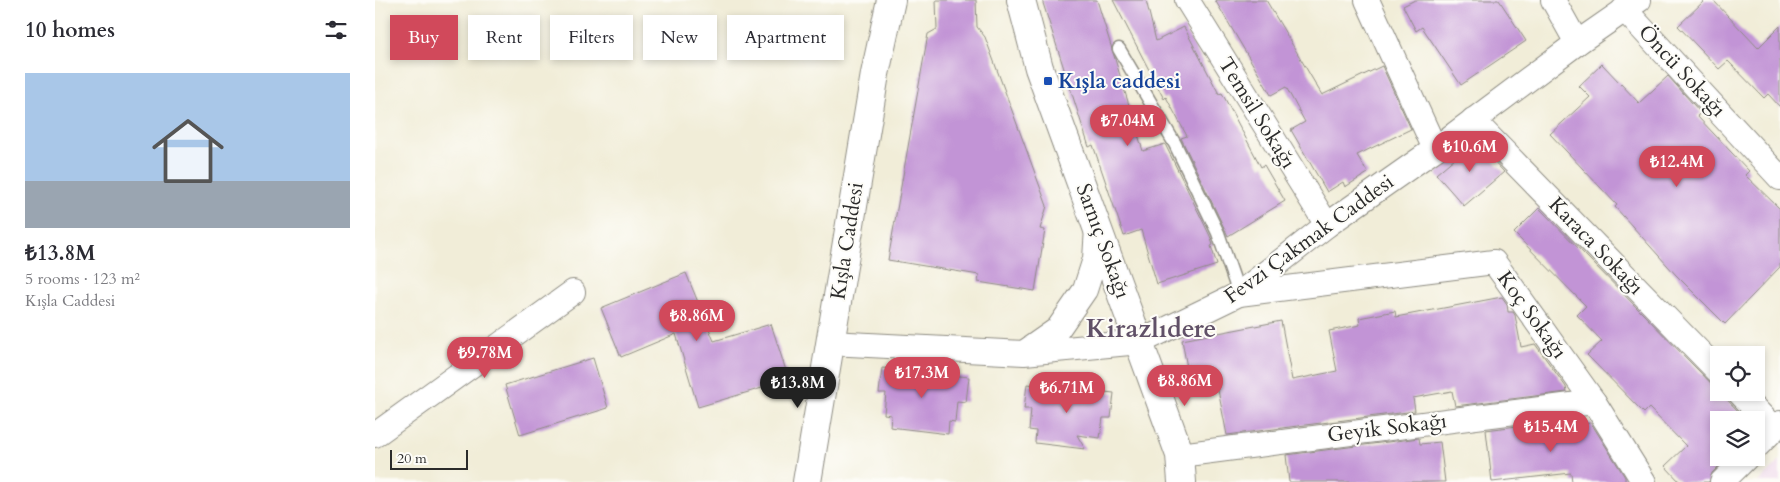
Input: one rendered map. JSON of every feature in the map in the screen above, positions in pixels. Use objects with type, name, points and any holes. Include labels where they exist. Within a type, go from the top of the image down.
[{"type":"street","name":"Kışla Caddesi","points":[[807,482],[875,74],[891,0]]},
{"type":"street","name":"Sarnıç Sokağı","points":[[1021,0],[1039,68],[1140,342],[1179,455],[1182,482]]},
{"type":"street","name":"Temsil Sokağı","points":[[1187,0],[1327,225]]},
{"type":"street","points":[[1367,0],[1435,149]]},
{"type":"street","points":[[1553,0],[1577,43]]},
{"type":"street","name":"Fevzi Çakmak Caddesi","points":[[1140,342],[1239,294],[1327,225],[1435,149],[1577,43],[1632,5]]},
{"type":"street","name":"Öncü Sokağı","points":[[1632,5],[1780,178]]},
{"type":"street","name":"Karaca Sokağı","points":[[1473,120],[1710,363]]},
{"type":"street","points":[[1024,353],[1058,329],[1085,290],[1095,259],[1097,225]]},
{"type":"street","name":"Koç Sokağı","points":[[1239,294],[1494,262],[1594,402],[1644,482]]},
{"type":"street","points":[[375,435],[573,292]]},
{"type":"street","points":[[830,343],[1024,353],[1140,342]]},
{"type":"street","points":[[1749,401],[1777,426],[1765,438]]},
{"type":"street","name":"Geyik Sokağı","points":[[1179,455],[1594,402]]},
{"type":"street","points":[[1722,482],[1738,466]]},
{"type":"lane","points":[[1119,49],[1175,144],[1218,233],[1239,294]]},
{"type":"shaded area","points":[[1780,461],[1780,482],[1758,482]]},
{"type":"building","points":[[936,0],[976,0],[977,27],[985,37],[1047,206],[1040,229],[1045,230],[1035,291],[978,282],[979,275],[888,260],[928,34],[937,29]]},
{"type":"building","points":[[1042,0],[1097,0],[1143,151],[1165,144],[1210,236],[1217,265],[1157,284],[1141,230],[1124,236],[1093,145],[1089,147]]},
{"type":"building","points":[[1113,0],[1146,0],[1156,41],[1184,27],[1219,94],[1222,93],[1261,167],[1264,165],[1285,201],[1228,236],[1181,138],[1187,136],[1166,97],[1164,99]]},
{"type":"building","points":[[1215,0],[1266,0],[1322,95],[1382,66],[1411,129],[1357,155],[1368,173],[1345,187],[1343,182],[1327,192],[1291,130],[1305,122],[1286,87],[1271,95]]},
{"type":"building","points":[[1415,0],[1499,0],[1526,41],[1461,85],[1422,27],[1416,31],[1403,6]]},
{"type":"building","points":[[1705,0],[1713,0],[1758,48],[1780,26],[1780,107],[1768,94],[1764,98],[1728,61],[1719,69],[1678,26]]},
{"type":"building","points":[[1602,64],[1639,103],[1668,76],[1701,113],[1697,116],[1749,171],[1745,175],[1780,209],[1780,267],[1725,324],[1676,275],[1615,207],[1617,205],[1550,134],[1590,97],[1579,86]]},
{"type":"building","points":[[1475,141],[1504,172],[1464,206],[1436,174]]},
{"type":"building","points":[[1539,208],[1710,382],[1710,401],[1728,401],[1738,411],[1710,411],[1710,466],[1719,466],[1712,473],[1709,482],[1680,482],[1665,466],[1686,446],[1649,408],[1644,413],[1587,355],[1602,341],[1577,315],[1586,306],[1514,233]]},
{"type":"building","points":[[686,273],[714,341],[771,324],[789,380],[698,407],[676,334],[621,357],[601,308]]},
{"type":"building","points":[[1502,297],[1507,304],[1508,312],[1513,312],[1515,315],[1521,347],[1535,344],[1566,387],[1567,392],[1455,406],[1452,391],[1413,398],[1415,411],[1227,435],[1217,385],[1191,390],[1182,340],[1281,321],[1292,380],[1337,371],[1329,331],[1360,325],[1359,318],[1395,311],[1396,317]]},
{"type":"building","points":[[593,358],[608,408],[520,435],[505,385]]},
{"type":"building","points":[[882,368],[969,377],[966,402],[957,401],[955,422],[949,421],[948,434],[890,427],[891,415],[884,414],[886,393],[879,393]]},
{"type":"building","points":[[1027,384],[1114,393],[1111,418],[1103,418],[1100,438],[1077,435],[1085,449],[1035,443],[1036,431],[1029,430],[1031,409],[1024,409]]},
{"type":"building","points":[[1573,419],[1575,425],[1591,423],[1625,477],[1625,482],[1572,482],[1571,473],[1492,482],[1486,430]]},
{"type":"building","points":[[1419,438],[1420,444],[1440,442],[1445,482],[1289,482],[1286,455]]},
{"type":"place","name":"Kışla caddesi","points":[[1048,81]]},
{"type":"district","name":"Kirazlıdere","points":[[1151,328]]}]
